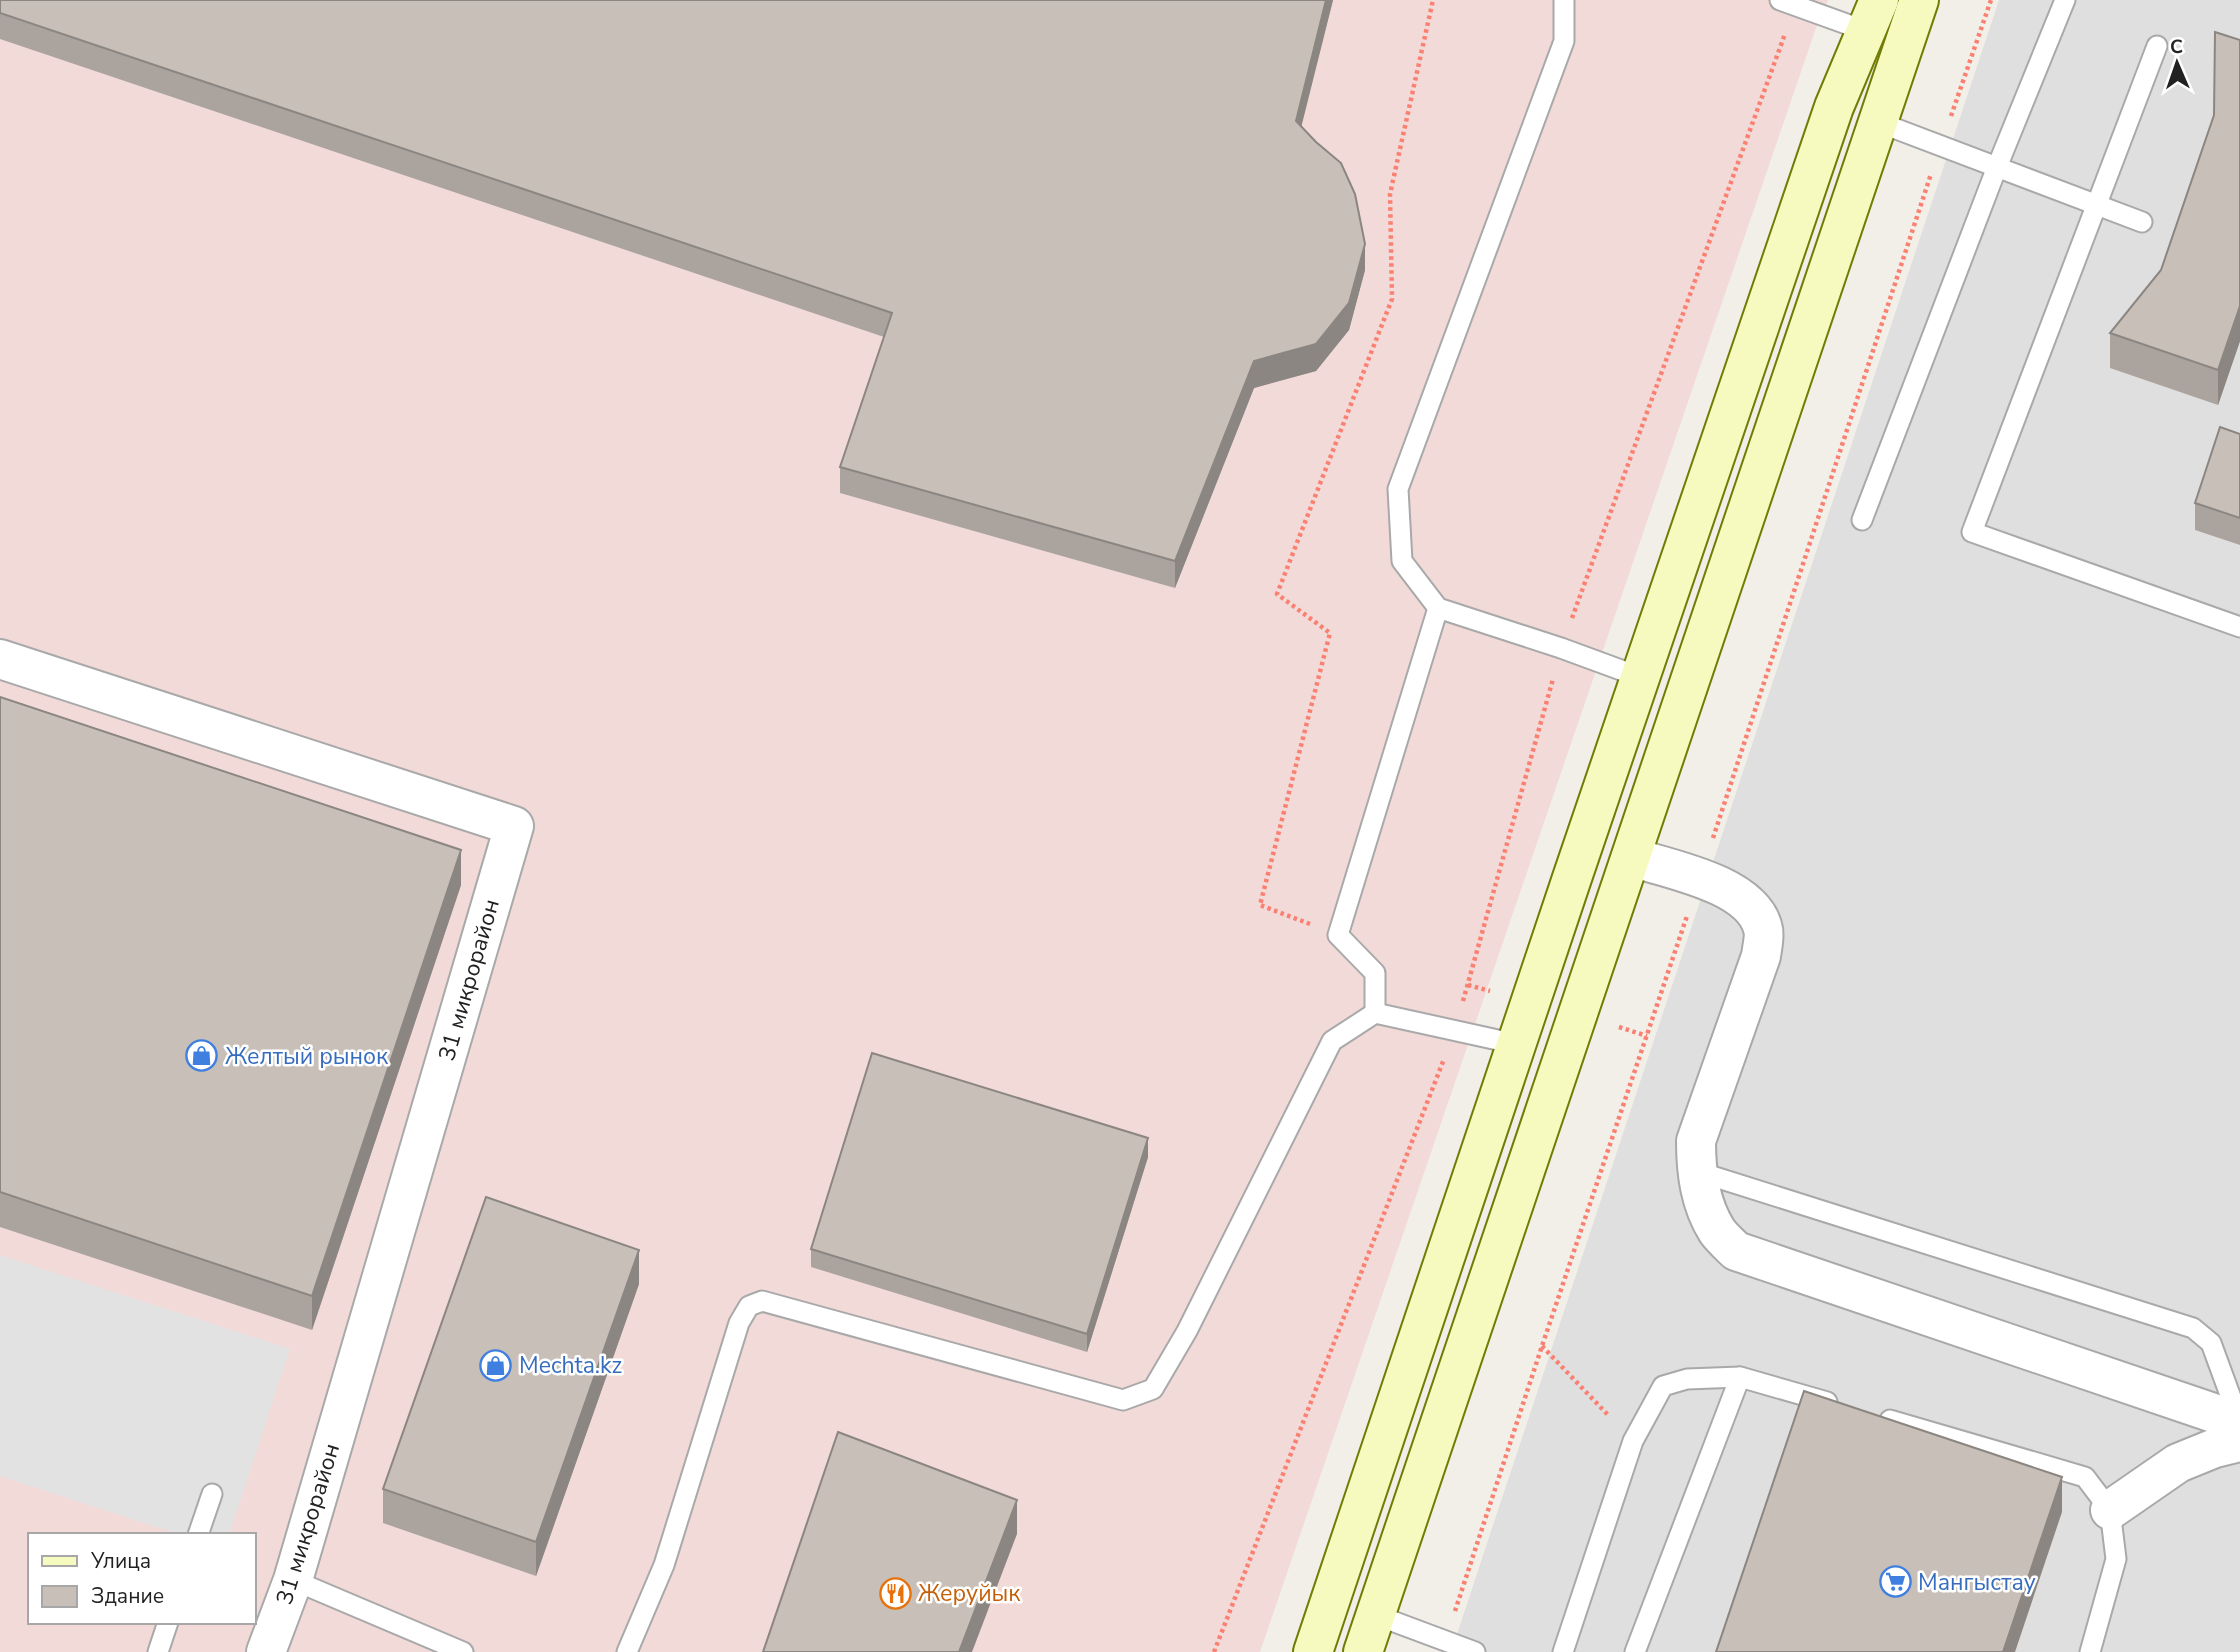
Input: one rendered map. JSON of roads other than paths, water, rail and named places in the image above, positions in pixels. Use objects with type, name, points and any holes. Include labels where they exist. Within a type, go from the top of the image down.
[{"type":"main road","points":[[1363,1652],[1919,0]]},
{"type":"main road","points":[[1313,1652],[1834,107],[1872,15]]},
{"type":"street","name":"31 микрорайон","points":[[0,659],[514,826],[293,1580],[266,1652]]},
{"type":"street","points":[[1631,857],[1723,886],[1749,903],[1764,929],[1761,956],[1696,1141],[1696,1171],[1704,1204],[1718,1233],[1736,1251],[2240,1422]]},
{"type":"street","points":[[2110,1510],[2178,1463],[2215,1448],[2240,1443]]},
{"type":"lane","points":[[1564,0],[1564,40],[1398,489],[1402,561],[1438,608],[1562,648],[1640,677]]},
{"type":"lane","points":[[1861,520],[1997,167],[2065,0]]},
{"type":"lane","points":[[1788,3],[1872,15]]},
{"type":"lane","points":[[2157,46],[1972,532],[2240,628]]},
{"type":"lane","points":[[1878,122],[2142,222]]},
{"type":"lane","points":[[1375,1013],[1375,973],[1338,935],[1438,608]]},
{"type":"lane","points":[[627,1652],[664,1565],[739,1323],[748,1306],[762,1300],[1123,1400],[1153,1389],[1187,1331],[1332,1041],[1375,1013],[1516,1044]]},
{"type":"lane","points":[[1696,1171],[2193,1328],[2211,1343],[2240,1422]]},
{"type":"lane","points":[[1634,1652],[1740,1377]]},
{"type":"lane","points":[[1563,1652],[1633,1441],[1663,1386],[1687,1379],[1740,1377],[1846,1408]]},
{"type":"lane","points":[[1873,1415],[2085,1477],[2110,1510],[2116,1559],[2091,1652]]},
{"type":"lane","points":[[199,1533],[212,1494]]},
{"type":"lane","points":[[293,1580],[463,1652]]},
{"type":"lane","points":[[1376,1615],[1475,1652]]},
{"type":"lane","points":[[158,1652],[167,1624]]},
{"type":"place","name":"Желтый рынок","points":[[202,1056]]},
{"type":"place","name":"Mechta.kz","points":[[496,1365]]},
{"type":"place","name":"Мангыстау","points":[[1895,1582]]},
{"type":"place","name":"Жеруйык","points":[[895,1593]]}]
